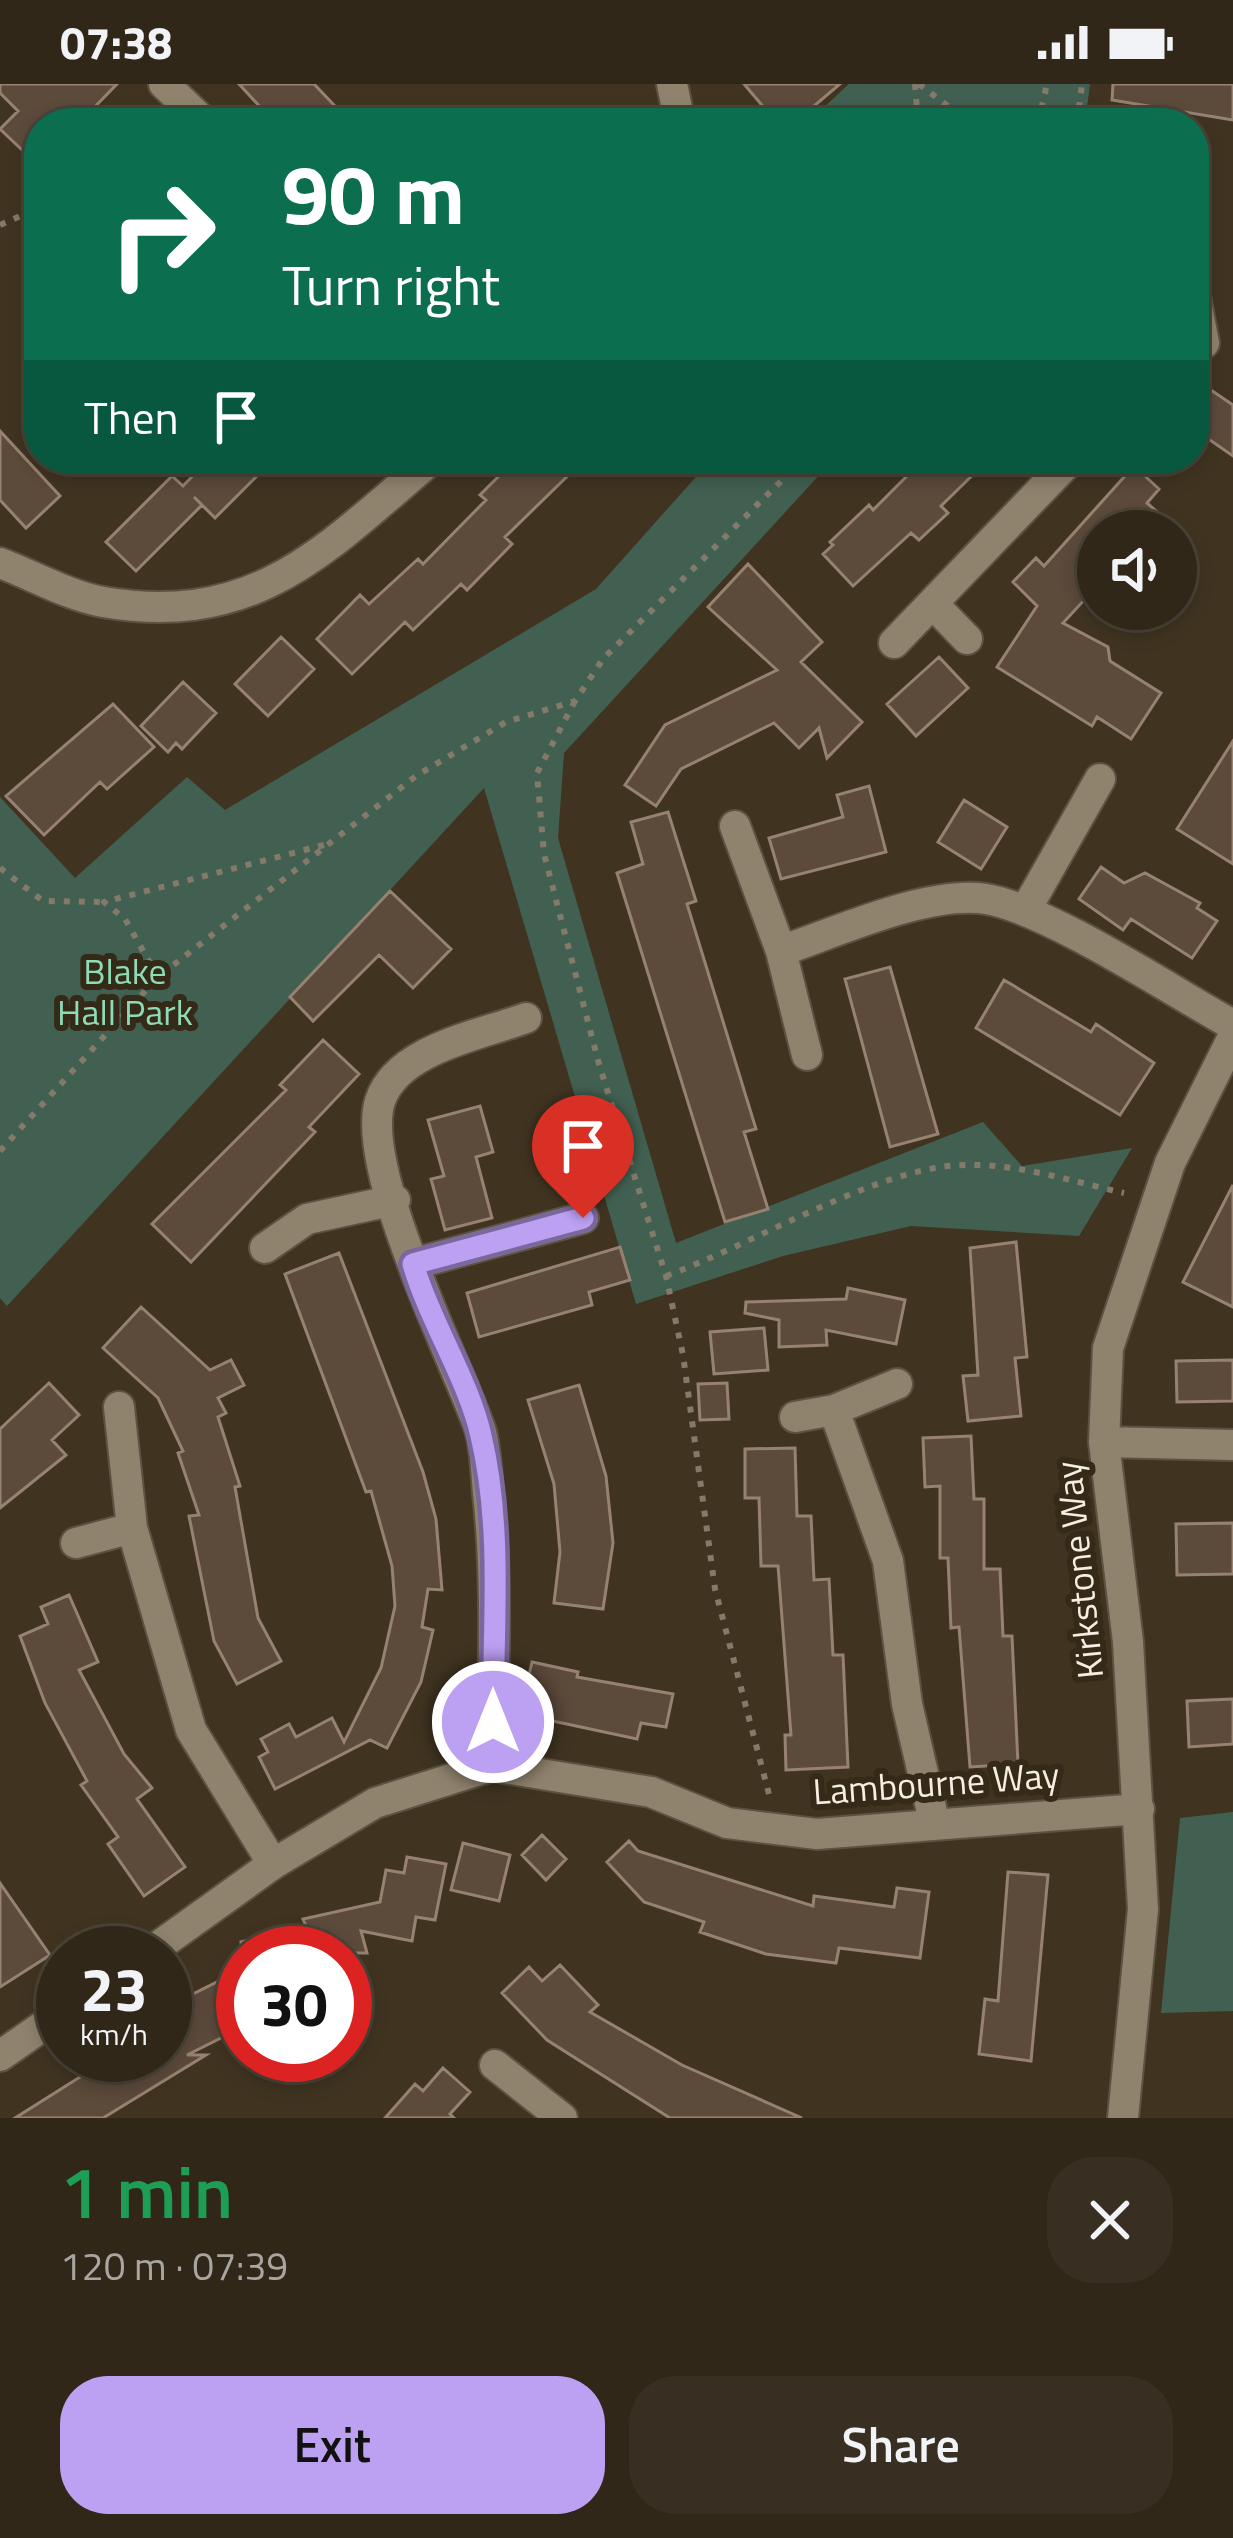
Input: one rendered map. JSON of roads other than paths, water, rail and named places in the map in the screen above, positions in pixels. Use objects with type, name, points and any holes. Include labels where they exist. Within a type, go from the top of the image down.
[{"type":"street","points":[[164,84],[189,108]]},
{"type":"street","points":[[0,563],[100,602],[159,605],[252,594],[305,566],[414,474]]},
{"type":"street","points":[[894,643],[935,606],[1057,474]]},
{"type":"street","points":[[935,606],[967,639]]},
{"type":"street","points":[[1025,911],[1100,779]]},
{"type":"street","points":[[735,826],[782,952],[807,1055]]},
{"type":"street","points":[[782,952],[940,902],[984,898],[1025,911],[1233,1025]]},
{"type":"street","points":[[492,1766],[494,1546],[481,1433],[426,1308],[376,1135],[380,1103],[390,1081],[410,1063],[526,1018]]},
{"type":"street","name":"Kirkstone Way","points":[[1123,2118],[1143,1909],[1128,1642],[1104,1442],[1108,1348],[1169,1162],[1233,1037]]},
{"type":"street","points":[[265,1248],[307,1219],[335,1209],[395,1200]]},
{"type":"street","points":[[413,1264],[583,1218]]},
{"type":"street","points":[[795,1417],[834,1410],[897,1384]]},
{"type":"street","points":[[119,1407],[132,1528],[191,1730],[273,1864]]},
{"type":"street","points":[[834,1410],[888,1561],[907,1704],[934,1821]]},
{"type":"street","points":[[1104,1442],[1233,1445]]},
{"type":"street","points":[[76,1544],[132,1528]]},
{"type":"street","name":"Lambourne Way","points":[[187,1926],[273,1864],[376,1802],[492,1766],[651,1792],[727,1823],[817,1834],[934,1821],[1139,1809]]},
{"type":"street","points":[[0,2056],[36,2031]]},
{"type":"street","points":[[495,2065],[561,2118]]},
{"type":"park label","name":"Blake Hall Park","points":[[125,992]]}]
